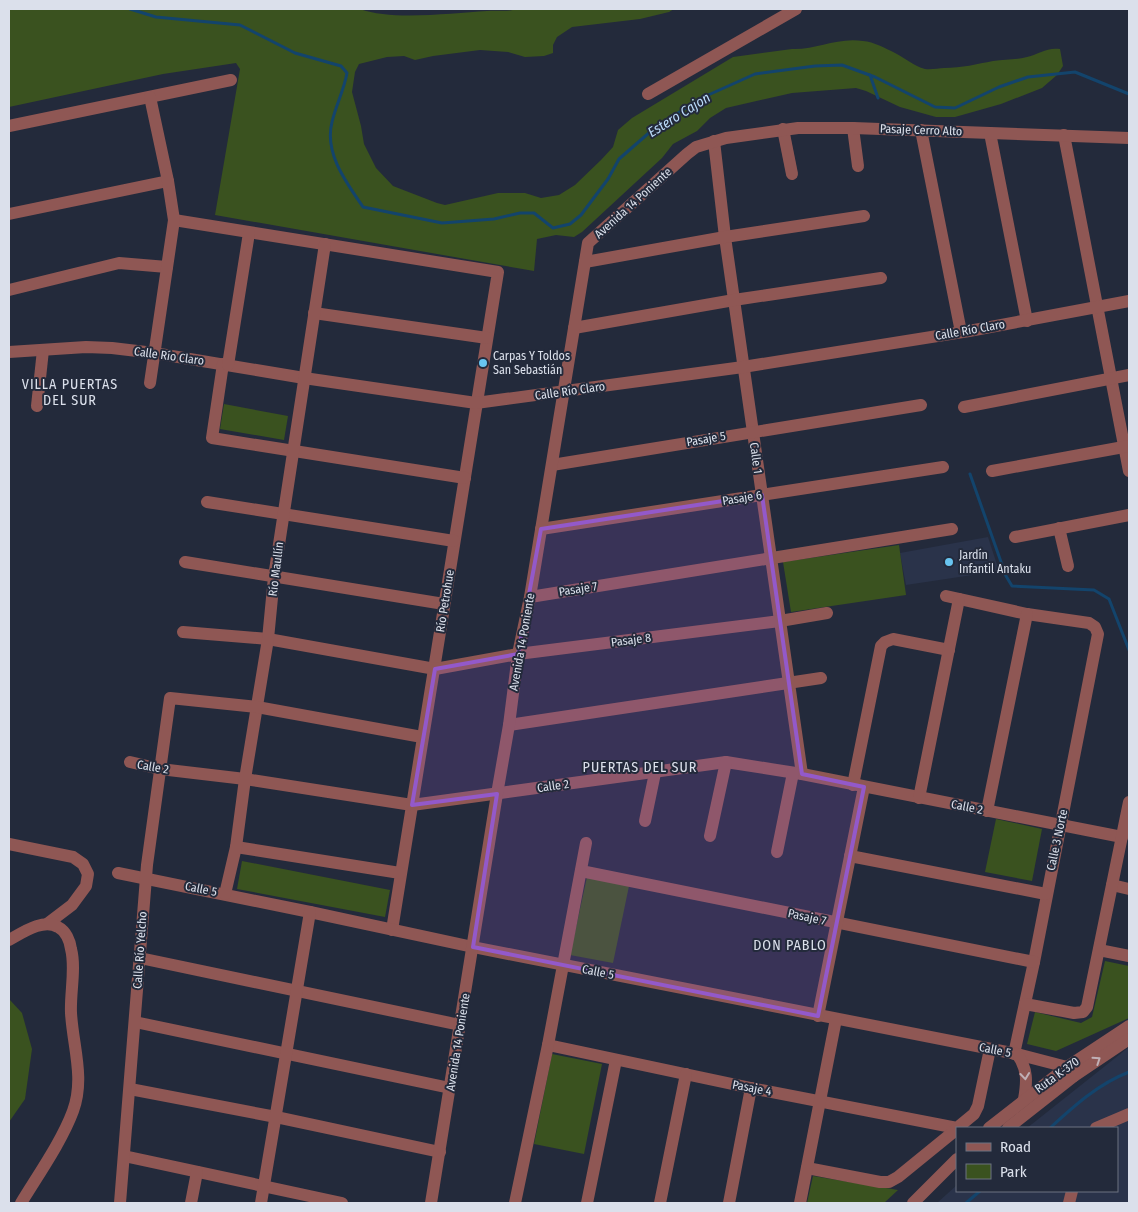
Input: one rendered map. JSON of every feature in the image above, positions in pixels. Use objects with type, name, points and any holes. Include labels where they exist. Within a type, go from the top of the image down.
[{"type":"street","points":[[648,94],[796,9]]},
{"type":"street","points":[[9,126],[231,80]]},
{"type":"street","points":[[150,97],[168,181],[174,220],[150,383]]},
{"type":"street","name":"Pasaje Cerro Alto","points":[[714,141],[798,128],[921,130],[1129,138]]},
{"type":"street","points":[[853,128],[858,166]]},
{"type":"street","points":[[783,130],[792,174]]},
{"type":"street","points":[[921,130],[961,332]]},
{"type":"street","points":[[990,133],[1027,321]]},
{"type":"street","points":[[1064,135],[1111,378],[1127,446],[1129,471]]},
{"type":"street","name":"Calle 1","points":[[714,141],[724,237],[789,683],[798,773],[777,852]]},
{"type":"street","name":"Avenida 14 Poniente","points":[[431,1203],[496,794],[509,725],[518,654],[530,597],[562,392],[588,243],[687,154],[696,147],[714,141]]},
{"type":"street","points":[[9,214],[168,181]]},
{"type":"street","points":[[585,262],[724,237],[864,216]]},
{"type":"street","points":[[174,220],[324,244]]},
{"type":"street","points":[[250,233],[212,438],[464,478]]},
{"type":"street","name":"Río Petrohue","points":[[324,244],[498,272],[392,930]]},
{"type":"street","name":"Río Maullín","points":[[225,894],[236,847],[268,639],[274,577],[324,244]]},
{"type":"street","points":[[9,290],[119,263],[167,267]]},
{"type":"street","points":[[574,328],[734,300],[881,278]]},
{"type":"street","name":"Calle Río Claro","points":[[9,352],[95,348],[154,353],[304,378],[476,403],[743,367],[1027,321],[1129,301]]},
{"type":"street","points":[[314,313],[487,338]]},
{"type":"street","points":[[37,406],[42,350]]},
{"type":"street","points":[[964,407],[1129,375]]},
{"type":"street","name":"Pasaje 5","points":[[552,465],[921,405]]},
{"type":"street","points":[[992,471],[1127,446]]},
{"type":"street","name":"Pasaje 6","points":[[541,529],[943,467]]},
{"type":"street","points":[[207,502],[454,542]]},
{"type":"street","points":[[1015,537],[1129,515]]},
{"type":"street","points":[[1059,528],[1068,566]]},
{"type":"street","name":"Pasaje 7","points":[[530,597],[952,529]]},
{"type":"street","points":[[185,562],[444,604]]},
{"type":"street","points":[[946,596],[1027,614],[987,811]]},
{"type":"street","points":[[920,798],[959,599]]},
{"type":"street","name":"Pasaje 8","points":[[435,669],[518,654],[780,621],[827,613]]},
{"type":"street","name":"Calle 3 Norte","points":[[1016,1054],[1097,638],[1095,627],[1086,623],[1027,614]]},
{"type":"street","points":[[183,632],[268,639],[435,669]]},
{"type":"street","points":[[818,1016],[850,856],[880,649],[885,642],[893,639],[949,650]]},
{"type":"street","points":[[509,725],[821,678]]},
{"type":"street","name":"Calle Río Yelcho","points":[[120,1203],[146,878],[170,698],[257,707]]},
{"type":"street","points":[[257,707],[422,737]]},
{"type":"street","name":"Calle 2","points":[[130,762],[160,769],[245,779],[412,805],[726,762],[798,773],[1122,837]]},
{"type":"street","points":[[710,836],[726,762]]},
{"type":"street","points":[[645,821],[655,773]]},
{"type":"street","points":[[1025,1004],[1074,1013],[1083,1012],[1088,1004],[1122,837],[1128,818],[1129,802]]},
{"type":"street","points":[[515,1203],[548,1045],[586,843]]},
{"type":"street","points":[[9,844],[73,857],[84,864],[88,874],[86,886],[72,905],[47,924],[36,927],[9,940]]},
{"type":"street","points":[[236,847],[400,873]]},
{"type":"street","points":[[850,856],[1046,894]]},
{"type":"street","name":"Pasaje 7","points":[[581,871],[1034,962]]},
{"type":"street","name":"Calle 5","points":[[118,873],[225,894],[473,948],[1016,1054],[1070,1071]]},
{"type":"street","points":[[1112,885],[1129,888]]},
{"type":"street","points":[[261,1203],[310,912]]},
{"type":"street","points":[[21,1203],[61,1136],[73,1111],[79,1078],[71,1014],[72,952],[67,936],[62,930],[57,926],[47,924]]},
{"type":"street","points":[[1099,950],[1129,956]]},
{"type":"street","points":[[140,958],[460,1024]]},
{"type":"street","points":[[800,1203],[836,1019]]},
{"type":"street","points":[[135,1022],[450,1088]]},
{"type":"street","name":"Ruta K-370","points":[[1009,1127],[1070,1071],[1129,1028]]},
{"type":"street","name":"Ruta K-370","points":[[991,1127],[1024,1099],[1129,1039]]},
{"type":"street","name":"Pasaje 4","points":[[548,1045],[752,1088],[956,1128]]},
{"type":"street","points":[[958,1127],[971,1117],[978,1106],[990,1049]]},
{"type":"street","points":[[1016,1054],[1022,1060],[1026,1074],[1024,1099]]},
{"type":"street","points":[[586,1203],[616,1060]]},
{"type":"street","points":[[660,1203],[686,1074]]},
{"type":"street","points":[[729,1203],[752,1088]]},
{"type":"street","points":[[130,1089],[276,1117],[440,1152]]},
{"type":"street","points":[[1098,1127],[1129,1114]]},
{"type":"street","points":[[807,1168],[880,1182],[889,1182],[898,1177],[956,1129]]},
{"type":"street","points":[[124,1156],[342,1203]]},
{"type":"street","points":[[915,1202],[956,1160]]},
{"type":"street","points":[[915,1202],[956,1170]]},
{"type":"street","points":[[191,1203],[197,1172]]},
{"type":"highlighted area","points":[[762,495],[802,774],[864,787],[818,1016],[473,947],[497,794],[412,805],[435,669],[518,654],[541,529]]},
{"type":"shaded area","name":"Jardín Infantil Antaku","points":[[988,537],[999,571],[906,585],[900,553]]},
{"type":"shaded area","points":[[1129,1047],[1129,1203],[937,1203],[956,1186],[956,1192],[1118,1192],[1118,1127],[1028,1127]]},
{"type":"green space","points":[[9,9],[360,9],[388,15],[405,15],[517,9],[674,9],[640,19],[572,27],[557,37],[553,45],[553,53],[544,56],[525,57],[508,52],[480,50],[415,60],[404,56],[387,57],[359,64],[355,72],[352,92],[364,144],[376,168],[393,186],[445,205],[498,193],[525,193],[541,198],[559,195],[575,185],[601,160],[613,147],[618,130],[632,118],[733,57],[810,48],[853,40],[879,46],[925,69],[969,66],[993,61],[1019,59],[1055,49],[1060,49],[1063,66],[1057,75],[1042,88],[1001,104],[955,117],[936,117],[900,107],[856,88],[792,93],[726,108],[710,118],[697,131],[673,144],[662,158],[582,232],[574,237],[556,235],[537,239],[534,271],[215,215],[240,69],[236,63],[163,74],[9,107]]},
{"type":"green space","points":[[224,404],[288,416],[284,440],[220,429]]},
{"type":"green space","points":[[899,545],[906,595],[791,612],[783,562]]},
{"type":"green space","points":[[996,819],[1042,829],[1032,881],[985,872]]},
{"type":"green space","points":[[242,861],[390,890],[385,917],[237,889]]},
{"type":"green space","points":[[587,877],[629,886],[613,963],[570,955]]},
{"type":"green space","points":[[1105,961],[1129,966],[1129,1018],[1056,1051],[1027,1044],[1035,1012],[1081,1023],[1092,1017]]},
{"type":"green space","points":[[9,999],[22,1013],[32,1049],[25,1099],[9,1122]]},
{"type":"green space","points":[[552,1054],[602,1064],[584,1154],[534,1144]]},
{"type":"green space","points":[[813,1176],[898,1190],[884,1203],[807,1203]]},
{"type":"waterway","name":"Estero Cajon","points":[[130,9],[156,17],[240,25],[295,53],[341,66],[347,73],[330,134],[331,145],[338,167],[350,188],[363,207],[442,223],[494,219],[520,213],[534,213],[553,228],[570,224],[581,215],[608,179],[619,159],[658,125],[706,96],[755,74],[815,66],[842,65],[875,77],[935,107],[955,108],[999,87],[1028,77],[1075,72],[1129,94]]},
{"type":"waterway","points":[[870,75],[878,98]]},
{"type":"waterway","points":[[970,474],[1006,576],[1012,586],[1094,590],[1109,599],[1129,650]]},
{"type":"waterway","points":[[1051,1127],[1097,1089],[1129,1072]]},
{"type":"waterway","points":[[966,1203],[979,1192]]},
{"type":"place","name":"Carpas Y Toldos San Sebastián","points":[[483,363]]},
{"type":"place","name":"Jardín Infantil Antaku","points":[[949,562]]},
{"type":"district","name":"VILLA PUERTAS DEL SUR","points":[[70,392]]},
{"type":"district","name":"PUERTAS DEL SUR","points":[[640,767]]},
{"type":"district","name":"DON PABLO","points":[[790,945]]}]
